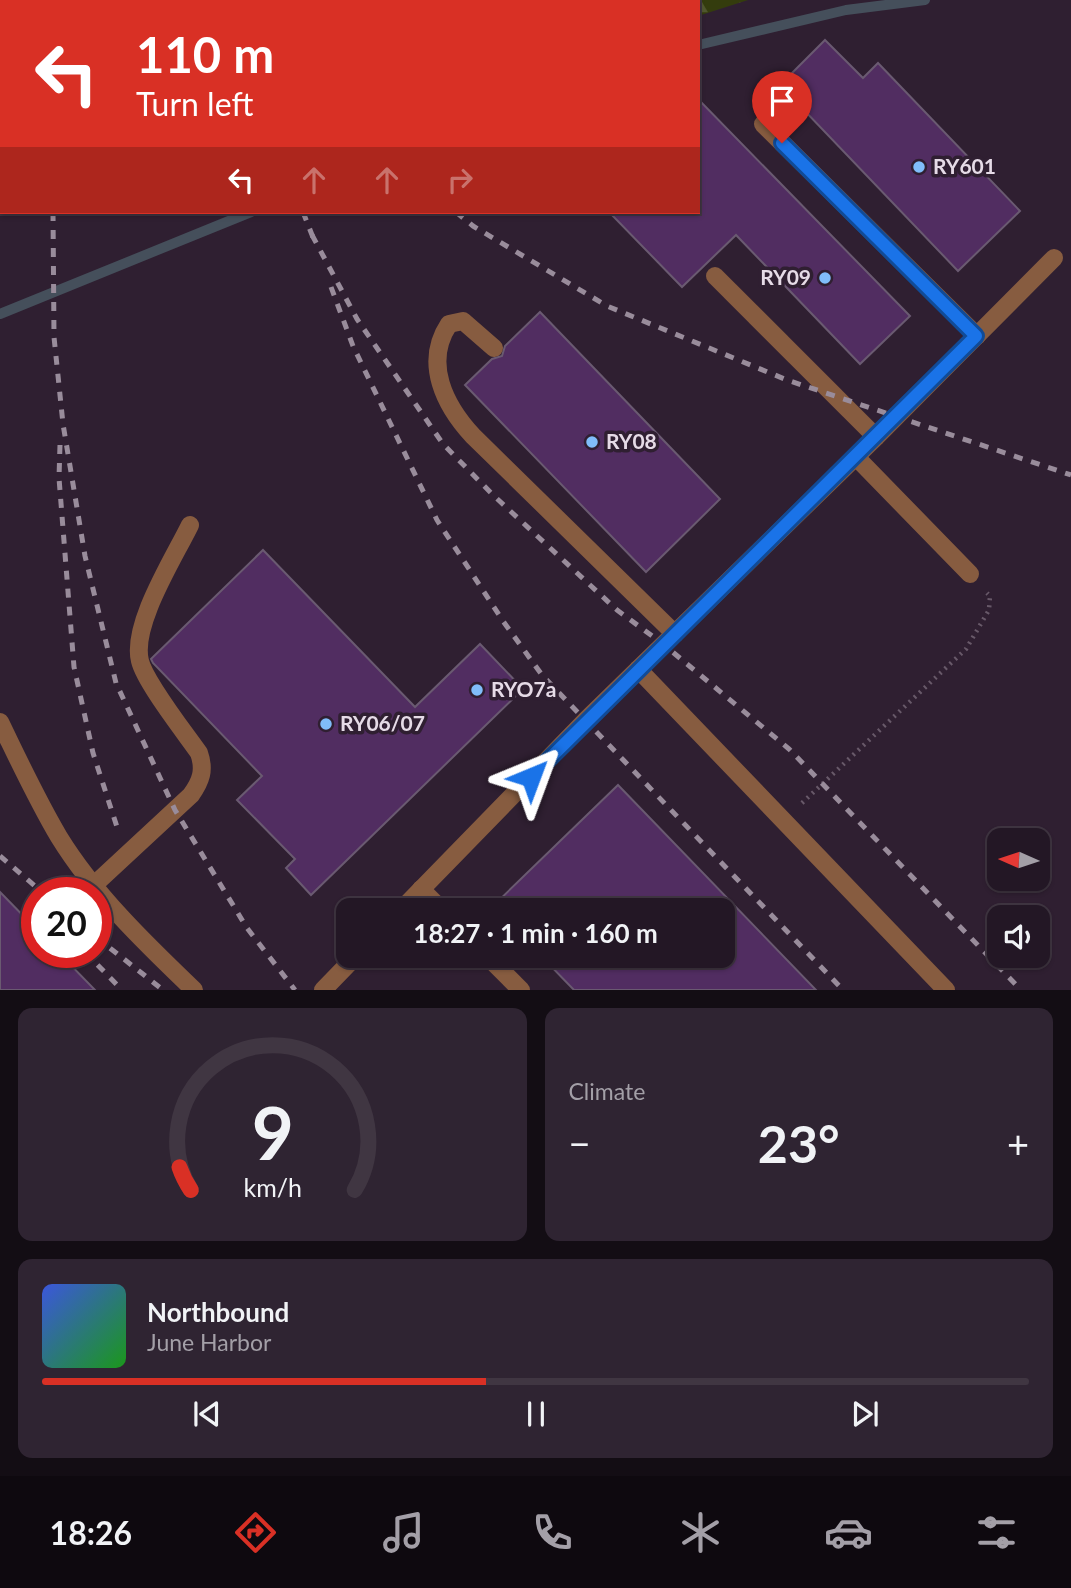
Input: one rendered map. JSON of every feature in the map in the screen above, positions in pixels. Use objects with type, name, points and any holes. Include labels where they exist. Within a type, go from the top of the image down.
[{"type":"lane","points":[[763,124],[976,336]]},
{"type":"lane","points":[[412,898],[638,669],[856,457],[1054,258]]},
{"type":"lane","points":[[715,276],[876,437]]},
{"type":"lane","points":[[494,348],[463,321],[449,324],[444,331],[439,352],[439,378],[441,388],[455,415],[473,436],[675,634]]},
{"type":"lane","points":[[856,457],[970,574]]},
{"type":"lane","points":[[103,877],[191,795],[203,774],[199,753],[148,677],[140,663],[138,648],[146,614],[190,525]]},
{"type":"lane","points":[[638,669],[946,989]]},
{"type":"lane","points":[[0,722],[60,838],[88,877]]},
{"type":"lane","points":[[421,889],[430,898]]},
{"type":"lane","points":[[112,904],[194,989]]},
{"type":"lane","points":[[323,989],[344,968]]},
{"type":"lane","points":[[499,968],[521,989]]},
{"type":"path","points":[[784,821],[966,649],[989,610],[990,596],[970,574]]},
{"type":"green space","points":[[700,0],[748,0],[700,15]]},
{"type":"building","name":"RY601","points":[[825,40],[863,78],[878,63],[1020,211],[958,271],[803,109],[799,114],[775,90]]},
{"type":"building","points":[[700,101],[910,316],[860,364],[736,235],[682,287],[611,214],[700,214]]},
{"type":"building","name":"RY08","points":[[540,312],[720,499],[646,572],[465,385],[492,359],[502,356],[505,346]]},
{"type":"building","name":"RY06/07","points":[[263,550],[415,707],[480,644],[523,689],[311,895],[286,868],[295,859],[237,800],[262,776],[151,659]]},
{"type":"building","points":[[618,785],[727,898],[501,898]]},
{"type":"building","points":[[0,892],[21,914],[21,968],[74,968],[95,990],[0,990]]},
{"type":"building","points":[[735,906],[816,990],[574,990],[553,968],[735,968]]},
{"type":"waterway","points":[[700,45],[846,10],[925,0]]},
{"type":"waterway","points":[[0,314],[246,214]]},
{"type":"railway","points":[[53,214],[54,337],[63,424],[85,556],[116,683],[175,810],[247,928],[295,990]]},
{"type":"railway","points":[[304,214],[316,245]]},
{"type":"railway","points":[[458,214],[473,226],[607,306],[787,380],[1071,475]]},
{"type":"railway","points":[[312,235],[357,319],[443,444],[493,495],[617,610],[663,644],[789,749],[1021,990]]},
{"type":"railway","points":[[331,287],[353,346],[437,520],[542,675],[843,990]]},
{"type":"railway","points":[[60,445],[59,478],[74,667],[93,753],[117,827]]},
{"type":"railway","points":[[0,856],[24,877]]},
{"type":"railway","points":[[112,950],[163,990]]},
{"type":"railway","points":[[101,968],[122,990]]},
{"type":"place","name":"RY601","points":[[919,167]]},
{"type":"place","name":"RY09","points":[[825,278]]},
{"type":"place","name":"RY08","points":[[592,442]]},
{"type":"place","name":"RYO7a","points":[[477,690]]},
{"type":"place","name":"RY06/07","points":[[326,724]]},
{"type":"route","points":[[531,777],[976,336],[782,143]]}]
